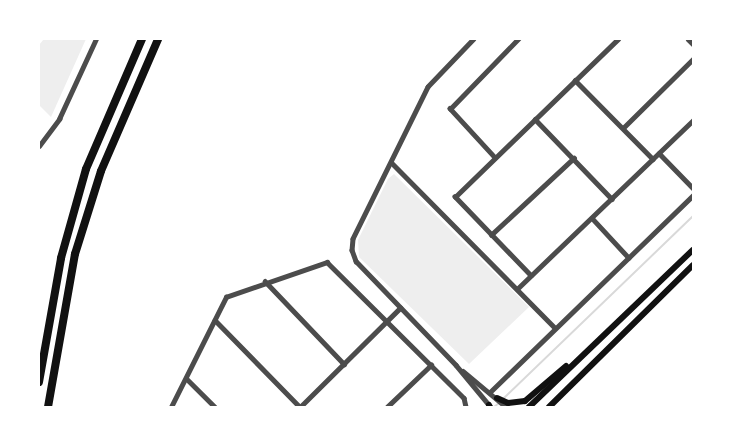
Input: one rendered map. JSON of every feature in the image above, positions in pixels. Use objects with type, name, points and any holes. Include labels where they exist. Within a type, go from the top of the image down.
[{"type":"highway","points":[[39,382],[61,258],[86,169],[142,39]]},
{"type":"highway","points":[[48,407],[75,254],[101,171],[158,39]]},
{"type":"main road","points":[[529,407],[693,250]]},
{"type":"main road","points":[[548,407],[693,265]]},
{"type":"main road","points":[[497,398],[507,406],[525,402],[596,344]]},
{"type":"street","points":[[39,146],[59,119],[96,39]]},
{"type":"street","points":[[465,39],[470,44]]},
{"type":"street","points":[[474,39],[428,87],[353,239],[352,250],[356,261],[456,365],[490,407]]},
{"type":"street","points":[[495,158],[450,109],[518,39]]},
{"type":"street","points":[[531,276],[455,197],[618,39]]},
{"type":"street","points":[[688,39],[693,44]]},
{"type":"street","points":[[623,128],[693,59]]},
{"type":"street","points":[[575,80],[653,159]]},
{"type":"street","points":[[536,119],[612,198]]},
{"type":"street","points":[[517,289],[693,120]]},
{"type":"street","points":[[659,153],[693,188]]},
{"type":"street","points":[[491,236],[574,158]]},
{"type":"street","points":[[392,163],[555,328]]},
{"type":"street","points":[[490,392],[693,195]]},
{"type":"street","points":[[592,218],[629,258]]},
{"type":"street","points":[[171,407],[187,379],[226,297],[265,281],[327,262],[464,398],[466,407]]},
{"type":"street","points":[[265,281],[344,364]]},
{"type":"street","points":[[215,320],[300,407],[400,308]]},
{"type":"street","points":[[387,407],[431,365]]},
{"type":"street","points":[[456,365],[497,398]]},
{"type":"street","points":[[187,379],[215,407]]},
{"type":"shaded area","points":[[44,39],[86,39],[51,117],[39,105],[39,45]]},
{"type":"shaded area","points":[[394,174],[529,307],[469,364],[359,257],[358,240],[388,179]]},
{"type":"waterway","points":[[504,398],[693,216]]},
{"type":"waterway","points":[[494,407],[499,403]]}]
